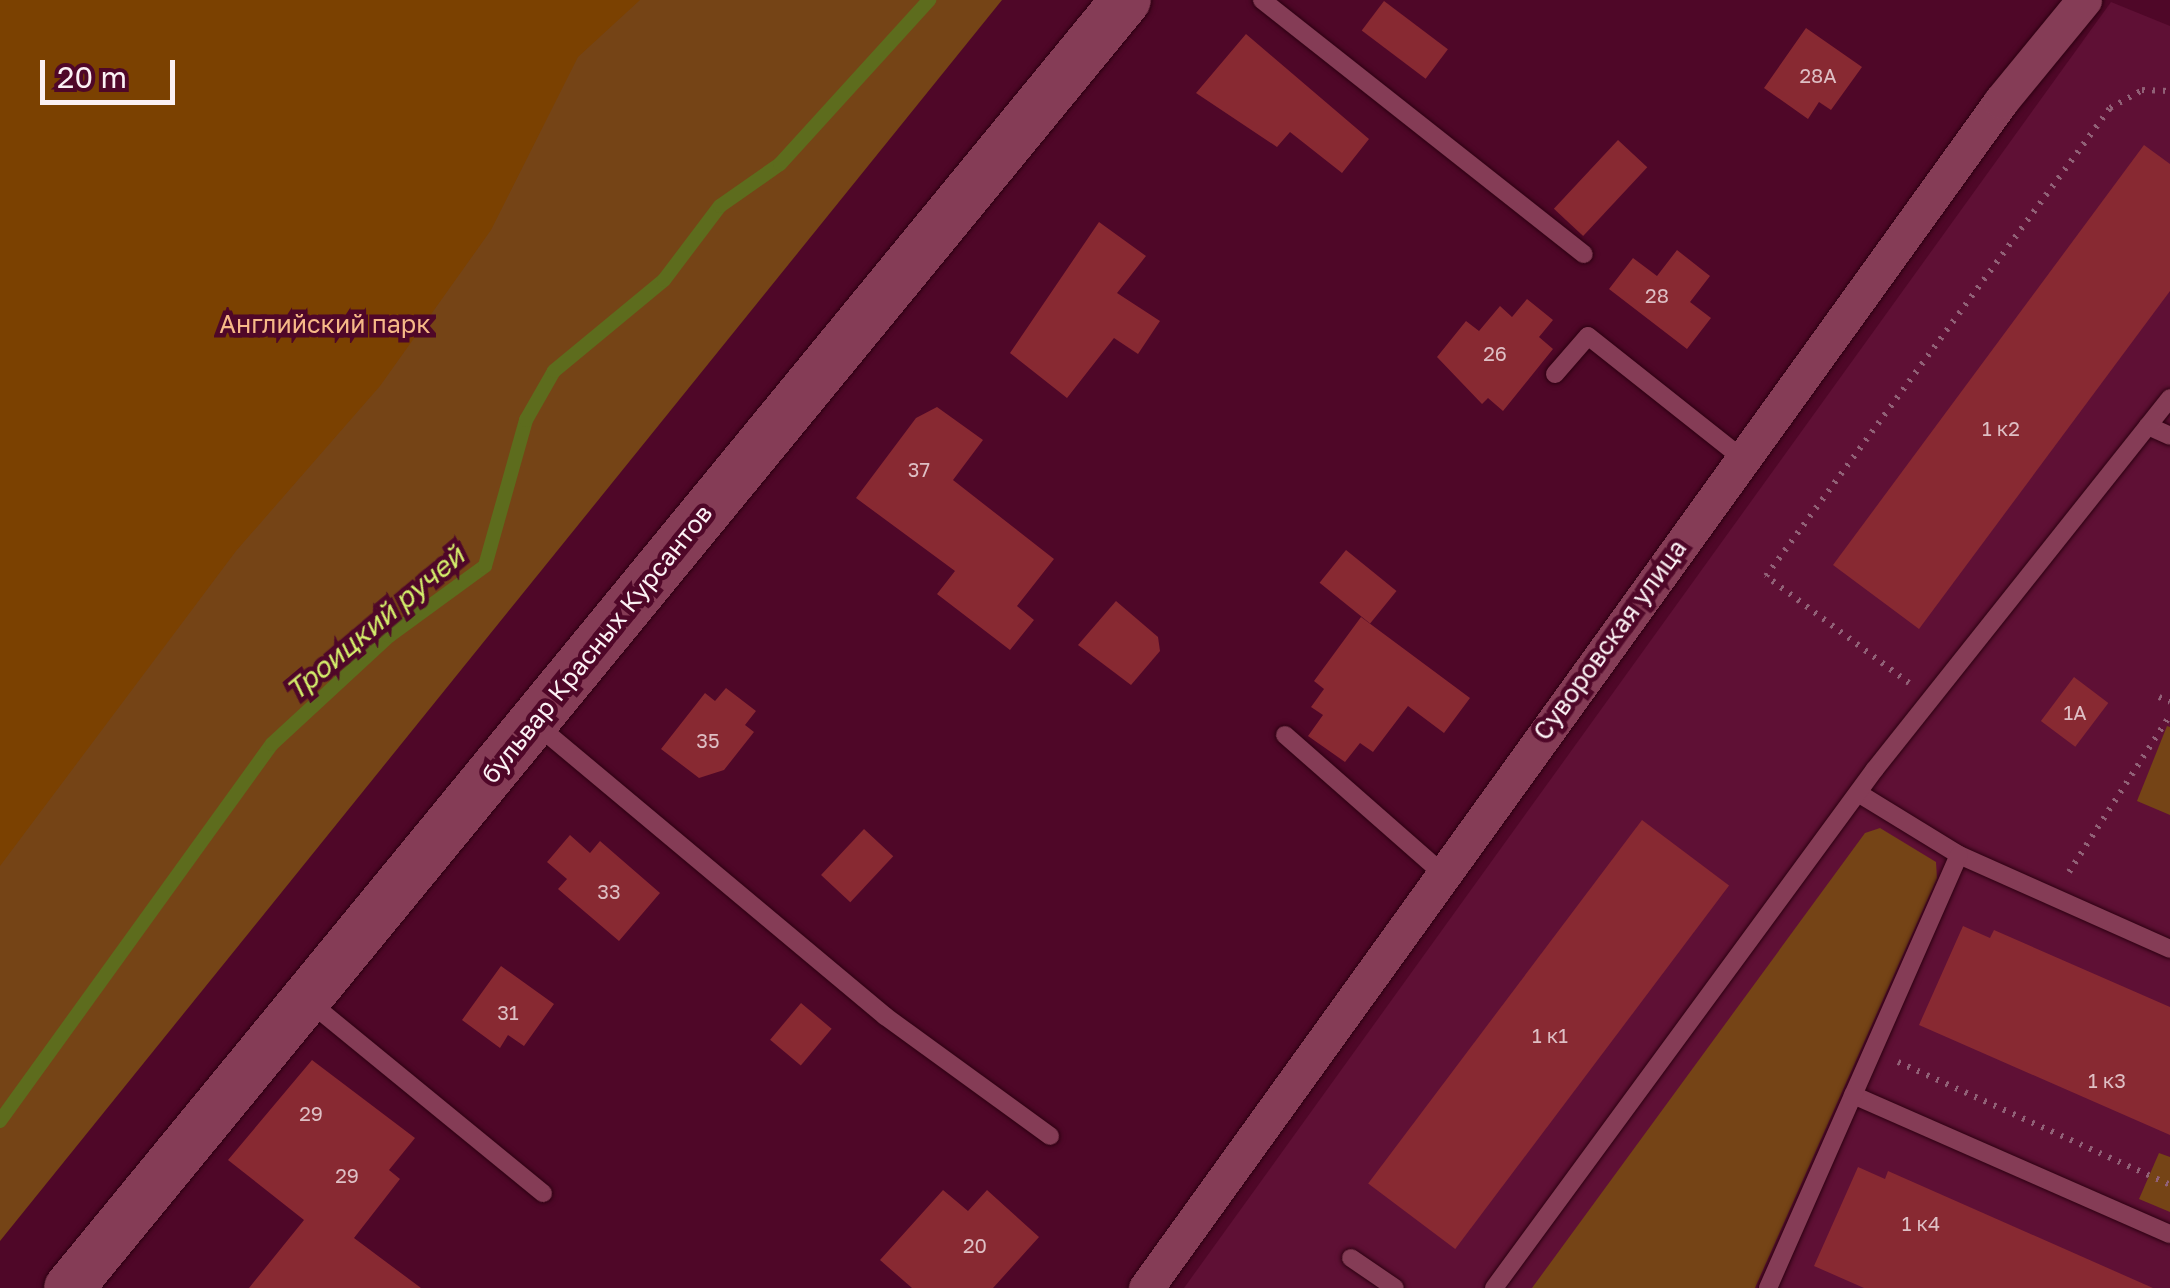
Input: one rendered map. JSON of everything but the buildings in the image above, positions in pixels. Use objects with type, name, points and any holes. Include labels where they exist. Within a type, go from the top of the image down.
[{"type":"street","name":"бульвар Красных Курсантов","points":[[69,1288],[1126,0]]},
{"type":"street","name":"Суворовская улица","points":[[1146,1288],[1742,458],[2084,0]]},
{"type":"lane","points":[[1262,0],[1584,254]]},
{"type":"lane","points":[[1554,374],[1588,336],[1742,458]]},
{"type":"lane","points":[[1494,1288],[1930,698],[2170,398]]},
{"type":"lane","points":[[2148,426],[2170,436]]},
{"type":"lane","points":[[533,722],[885,1016],[1050,1136]]},
{"type":"lane","points":[[1285,735],[1442,872]]},
{"type":"lane","points":[[1858,793],[1959,854],[2170,949]]},
{"type":"lane","points":[[1768,1288],[1959,854]]},
{"type":"lane","points":[[306,999],[543,1193]]},
{"type":"lane","points":[[1854,1095],[2170,1234]]},
{"type":"lane","points":[[1351,1258],[1395,1288]]},
{"type":"path","points":[[1930,698],[1766,576],[2110,108],[2142,90],[2170,91]]},
{"type":"path","points":[[2159,698],[2170,702]]},
{"type":"path","points":[[2058,899],[2090,828],[2140,774],[2170,714]]},
{"type":"path","points":[[1893,1048],[1906,1069],[2170,1185]]},
{"type":"shaded area","points":[[2111,2],[2170,26],[2170,1288],[1184,1288]]},
{"type":"green space","name":"Английский парк","points":[[0,0],[1002,0],[0,1241]]},
{"type":"green space","points":[[0,0],[640,0],[578,57],[491,230],[380,386],[236,551],[0,866]]},
{"type":"green space","points":[[2167,726],[2170,727],[2170,815],[2137,801]]},
{"type":"green space","points":[[1880,828],[1936,862],[1937,878],[1755,1288],[1532,1288],[1865,833]]},
{"type":"green space","points":[[2159,1153],[2170,1157],[2170,1212],[2139,1199]]},
{"type":"waterway","name":"Троицкий ручей","points":[[0,1121],[272,744],[389,636],[485,566],[526,420],[554,371],[664,280],[720,206],[780,164],[929,0]]}]
